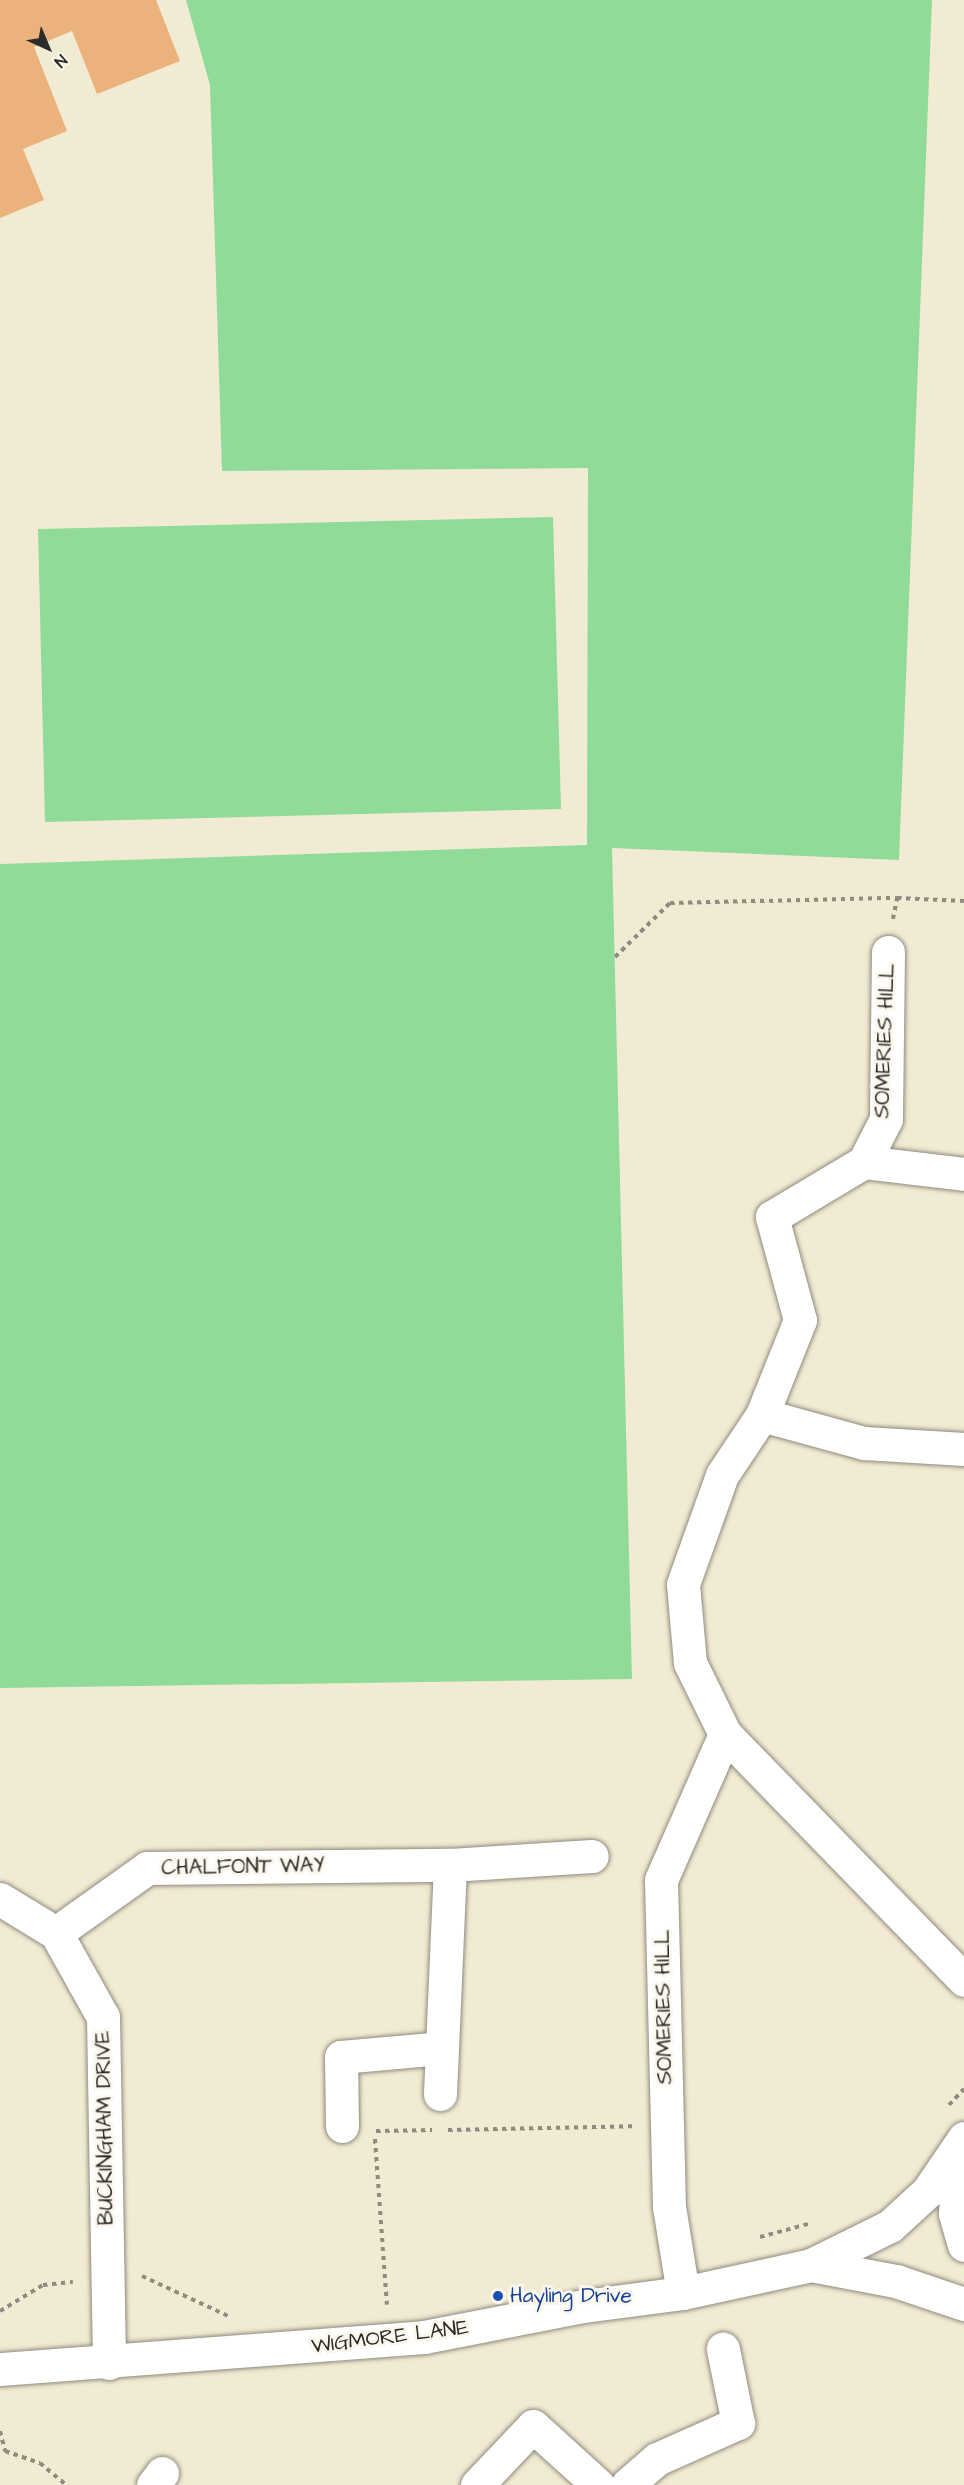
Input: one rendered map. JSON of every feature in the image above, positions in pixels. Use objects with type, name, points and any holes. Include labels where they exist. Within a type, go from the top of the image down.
[{"type":"street","name":"SOMERIES HILL","points":[[864,1162],[886,1119],[888,952]]},
{"type":"street","points":[[964,1174],[864,1162],[772,1217],[800,1320],[762,1415],[722,1475],[683,1584],[690,1663],[725,1734],[964,1980]]},
{"type":"street","points":[[762,1415],[864,1443],[964,1449]]},
{"type":"street","name":"SOMERIES HILL","points":[[683,2293],[669,2207],[661,1880],[725,1734]]},
{"type":"street","name":"CHALFONT WAY","points":[[56,1933],[147,1868],[450,1865],[592,1856]]},
{"type":"street","points":[[440,2094],[450,1865]]},
{"type":"street","name":"BUCKINGHAM DRIVE","points":[[0,1899],[56,1933],[103,2017],[109,2364]]},
{"type":"street","points":[[342,2126],[340,2057],[441,2048]]},
{"type":"street","name":"WIGMORE LANE","points":[[0,2369],[109,2364],[424,2337],[584,2306],[683,2293],[811,2265],[890,2226],[928,2192],[954,2127]]},
{"type":"street","points":[[964,2146],[958,2162],[955,2214],[964,2245]]},
{"type":"street","name":"WIGMORE LANE","points":[[811,2265],[896,2281],[964,2304]]},
{"type":"street","points":[[627,2485],[657,2459],[738,2423],[723,2349]]},
{"type":"street","points":[[477,2485],[533,2426],[598,2485]]},
{"type":"path","points":[[888,952],[897,898]]},
{"type":"path","points":[[615,957],[670,903],[897,898],[964,901]]},
{"type":"path","points":[[954,2127],[964,2089]]},
{"type":"path","points":[[388,2310],[374,2131],[667,2125]]},
{"type":"path","points":[[753,2239],[811,2224]]},
{"type":"path","points":[[0,2311],[43,2285],[137,2274],[233,2318]]},
{"type":"path","points":[[0,2432],[5,2451],[40,2463],[66,2485]]},
{"type":"green space","points":[[186,0],[932,0],[899,860],[612,848],[632,1679],[0,1688],[0,864],[587,845],[588,468],[222,471],[210,85]]},
{"type":"green space","points":[[553,517],[561,809],[45,822],[38,529]]},
{"type":"building","points":[[0,0],[156,0],[180,61],[97,94],[72,31],[34,47],[67,131],[23,149],[44,200],[0,218]]},
{"type":"place","name":"Hayling Drive","points":[[498,2296]]}]
